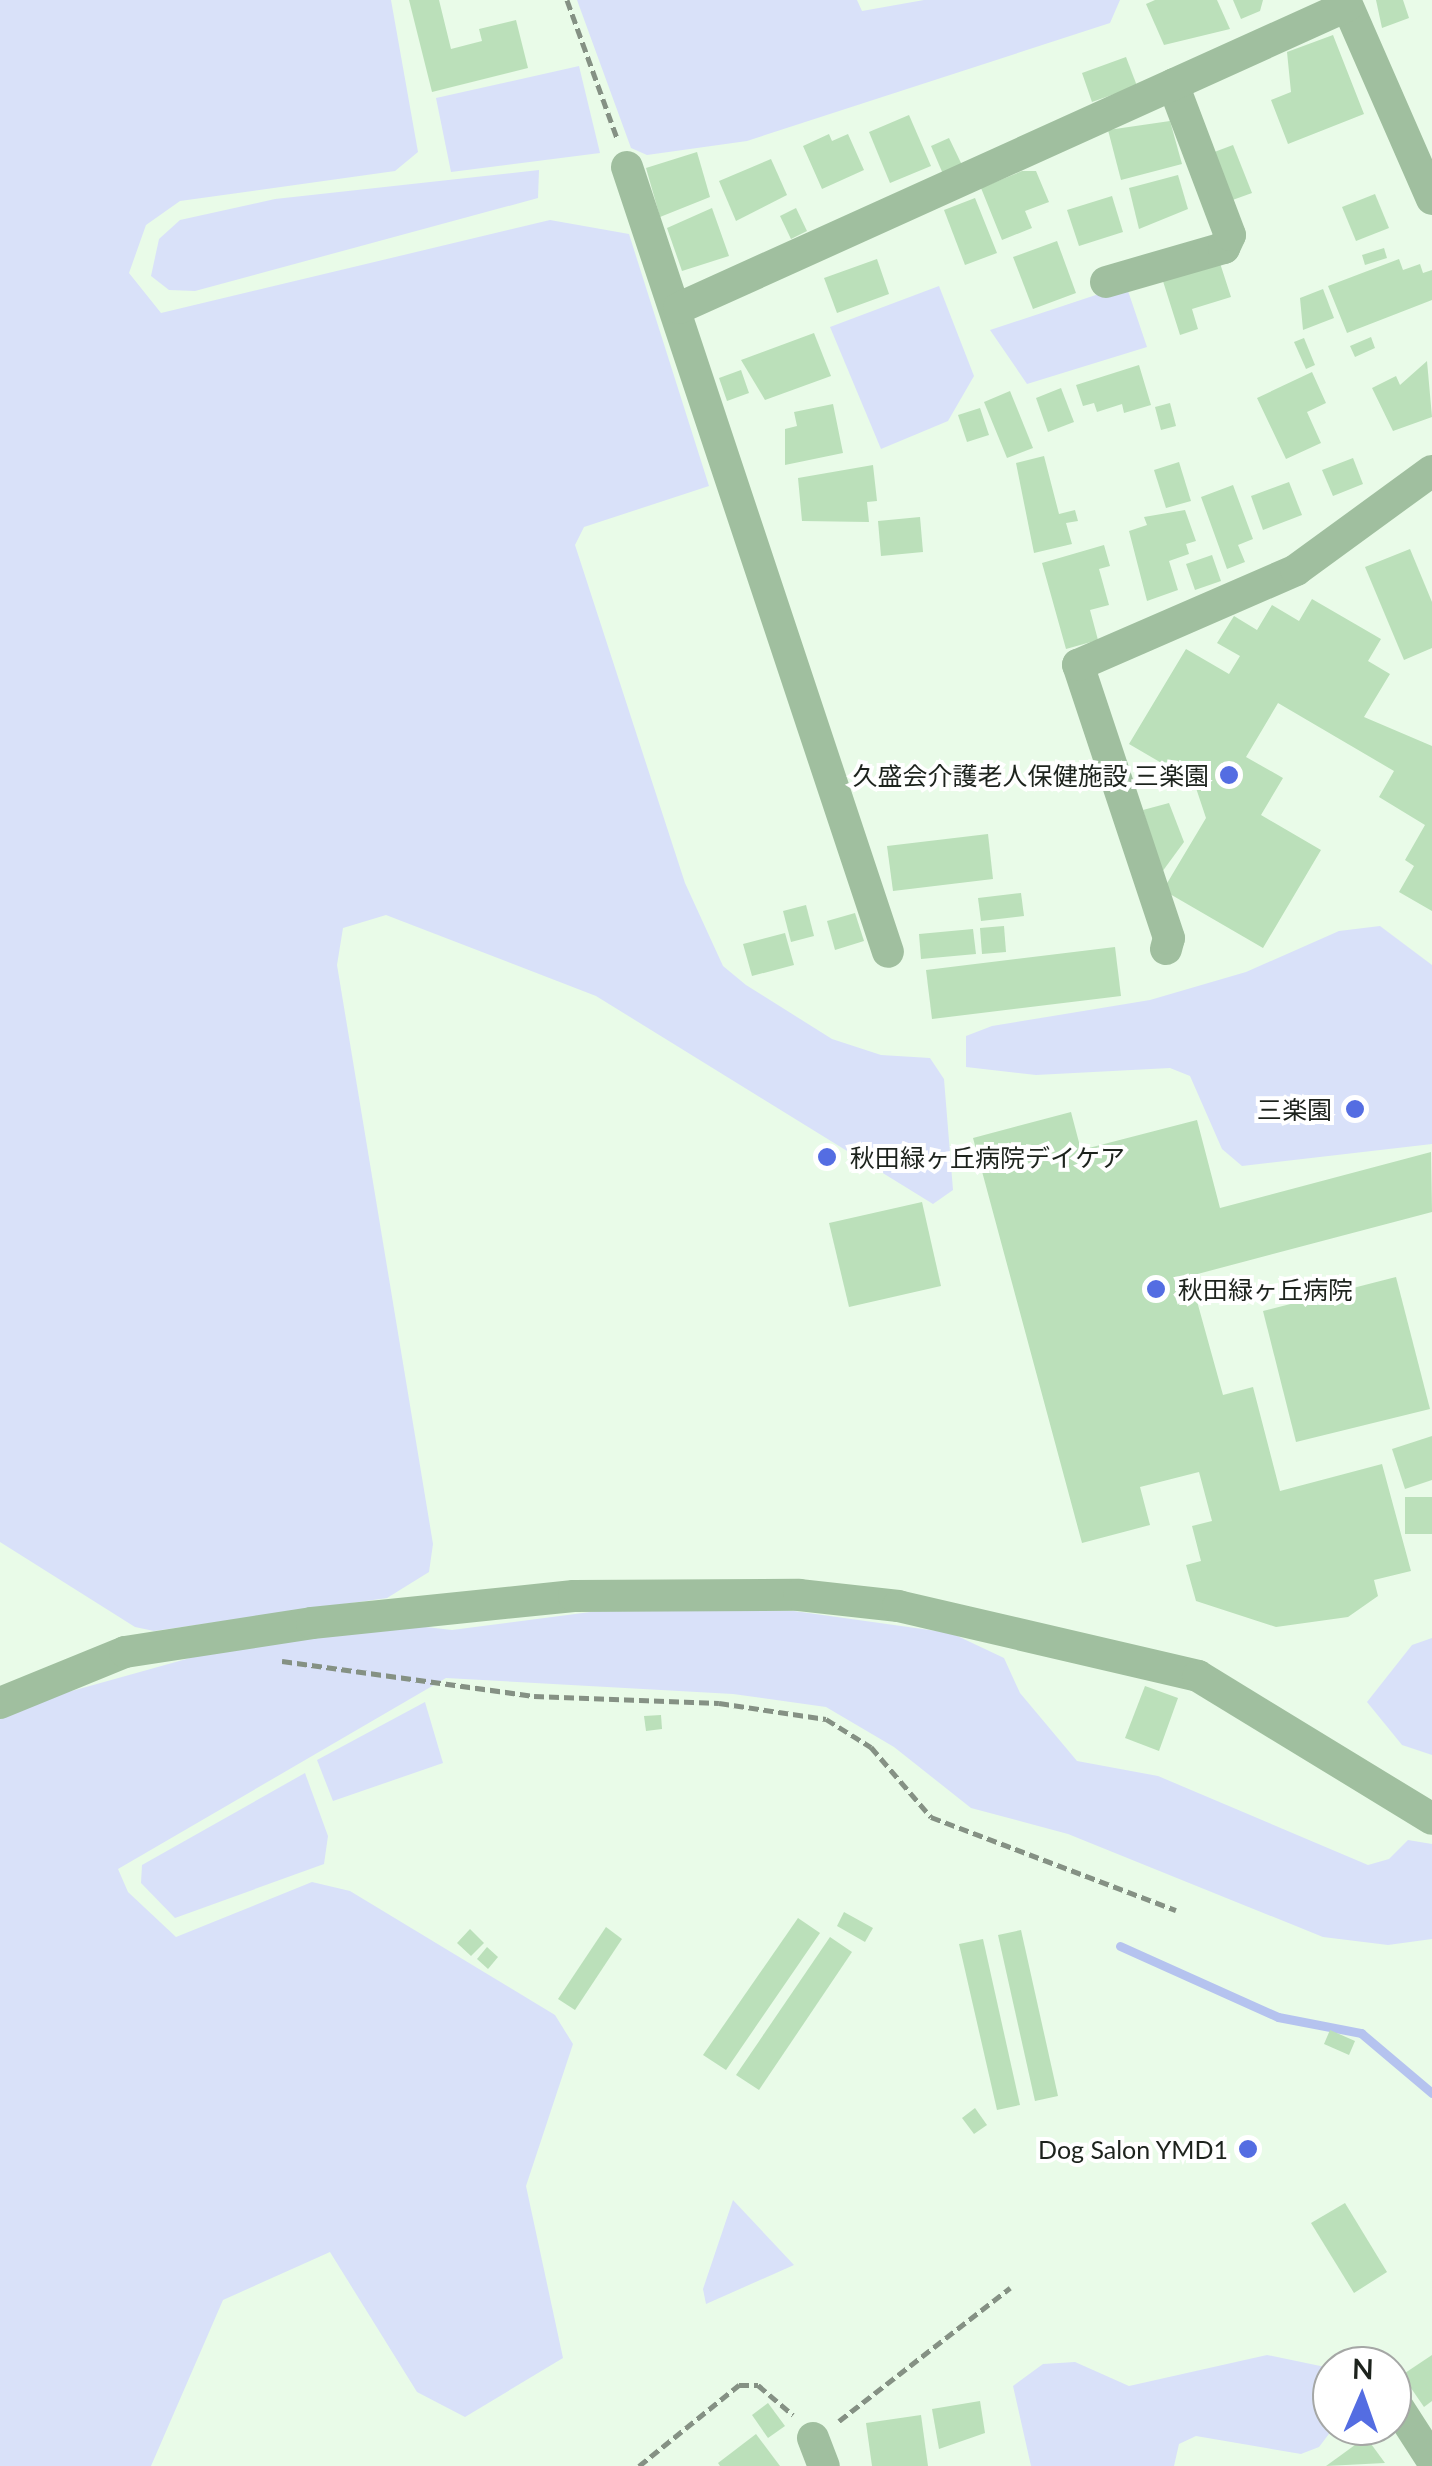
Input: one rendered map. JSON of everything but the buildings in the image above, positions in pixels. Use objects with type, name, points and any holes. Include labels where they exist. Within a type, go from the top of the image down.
[{"type":"street","points":[[678,308],[1346,3],[1432,199]]},
{"type":"street","points":[[1106,282],[1224,248],[1230,235],[1173,84]]},
{"type":"street","points":[[627,167],[678,308],[888,952]]},
{"type":"street","points":[[1166,949],[1169,938],[1078,665],[1296,570],[1432,472]]},
{"type":"street","points":[[0,1703],[125,1652],[312,1622],[574,1596],[800,1595],[898,1606],[1198,1676],[1432,1819]]},
{"type":"street","points":[[1412,2429],[1432,2460]]},
{"type":"path","points":[[567,0],[627,167]]},
{"type":"path","points":[[266,1658],[534,1696],[719,1703],[826,1719],[870,1747],[931,1817],[1176,1910]]},
{"type":"path","points":[[639,2466],[739,2385],[758,2385],[819,2452],[1010,2288]]},
{"type":"shaded area","points":[[0,0],[391,0],[418,152],[395,171],[180,201],[146,225],[129,273],[161,313],[550,220],[629,234],[709,486],[584,527],[575,545],[685,883],[723,966],[746,985],[832,1039],[881,1055],[930,1058],[944,1079],[953,1190],[933,1204],[596,996],[386,915],[343,928],[337,965],[433,1544],[429,1572],[387,1598],[154,1631],[135,1627],[0,1542]]},
{"type":"shaded area","points":[[577,0],[857,0],[862,11],[924,0],[1120,0],[1110,23],[747,141],[647,155],[631,148]]},
{"type":"shaded area","points":[[579,66],[600,153],[451,172],[436,98]]},
{"type":"shaded area","points":[[539,170],[538,198],[195,291],[169,290],[151,276],[159,239],[180,220],[275,199]]},
{"type":"shaded area","points":[[1126,285],[1147,347],[1027,384],[990,330]]},
{"type":"shaded area","points":[[939,286],[974,376],[948,421],[881,449],[830,327]]},
{"type":"shaded area","points":[[1380,926],[1432,965],[1432,1144],[1242,1166],[1222,1149],[1190,1076],[1170,1068],[1036,1075],[966,1067],[966,1036],[992,1026],[1150,1000],[1246,972],[1339,931]]},
{"type":"shaded area","points":[[621,1608],[794,1611],[951,1633],[1004,1658],[1020,1693],[1077,1761],[1158,1776],[1368,1865],[1389,1859],[1408,1840],[1432,1844],[1432,1939],[1388,1945],[1323,1937],[1068,1834],[971,1808],[894,1747],[826,1707],[733,1694],[446,1678],[118,1869],[128,1892],[176,1937],[312,1882],[350,1891],[555,2015],[573,2044],[526,2186],[563,2358],[465,2417],[417,2392],[330,2252],[223,2300],[151,2466],[0,2466],[0,1711],[251,1641],[391,1623],[452,1630]]},
{"type":"shaded area","points":[[1432,1638],[1432,1755],[1402,1745],[1367,1702],[1412,1645]]},
{"type":"shaded area","points":[[425,1702],[443,1763],[333,1801],[317,1760]]},
{"type":"shaded area","points":[[305,1773],[328,1836],[324,1864],[175,1918],[141,1883],[142,1865]]},
{"type":"shaded area","points":[[733,2200],[794,2265],[706,2304],[703,2289]]},
{"type":"shaded area","points":[[1267,2355],[1312,2364],[1312,2446],[1320,2446],[1301,2454],[1196,2436],[1179,2444],[1174,2466],[1031,2466],[1013,2386],[1043,2364],[1075,2362],[1129,2386]]},
{"type":"waterway","points":[[1120,1946],[1278,2017],[1361,2033],[1432,2093]]},
{"type":"place","name":"久盛会介護老人保健施設 三楽園","points":[[1229,775]]},
{"type":"place","name":"三楽園","points":[[1355,1109]]},
{"type":"place","name":"秋田緑ヶ丘病院デイケア","points":[[827,1157]]},
{"type":"place","name":"秋田緑ヶ丘病院","points":[[1156,1289]]},
{"type":"place","name":"Dog Salon YMD1","points":[[1248,2149]]}]
